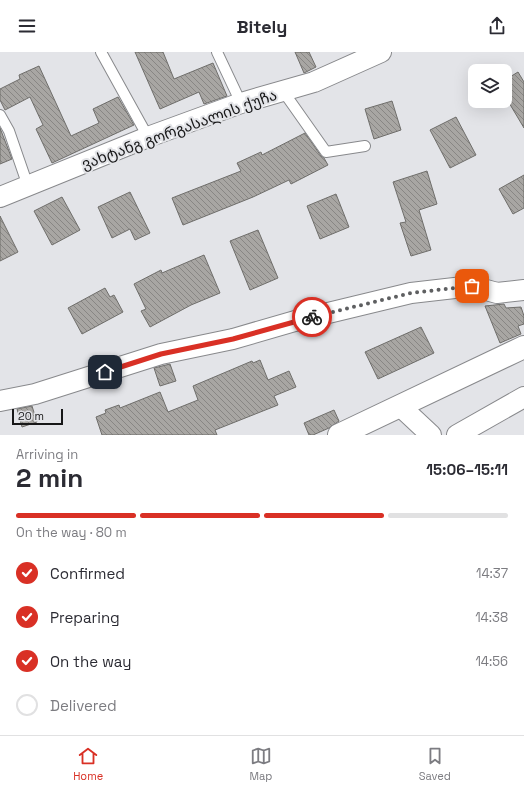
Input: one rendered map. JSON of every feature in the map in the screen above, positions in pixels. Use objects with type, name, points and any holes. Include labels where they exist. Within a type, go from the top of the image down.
[{"type":"street","name":"ვახტანგ გორგასალის ქუჩა","points":[[0,197],[148,137],[241,103],[314,82],[381,52]]},
{"type":"street","points":[[0,401],[35,394],[161,354],[233,339],[295,321],[411,293],[472,286],[496,293],[524,290]]},
{"type":"street","points":[[339,435],[524,347]]},
{"type":"street","points":[[457,435],[524,397]]},
{"type":"street","points":[[400,406],[431,435]]},
{"type":"lane","points":[[101,52],[148,137]]},
{"type":"lane","points":[[217,52],[241,103]]},
{"type":"lane","points":[[283,91],[326,152],[365,146]]},
{"type":"lane","points":[[0,115],[9,131],[28,186]]},
{"type":"building","points":[[135,52],[163,52],[174,79],[213,63],[227,96],[204,104],[199,92],[160,109]]},
{"type":"building","points":[[295,52],[309,52],[316,67],[304,73]]},
{"type":"building","points":[[39,66],[71,136],[99,123],[93,109],[118,97],[134,125],[52,163],[36,129],[43,125],[30,97],[5,110],[0,100],[0,89],[20,79],[19,75]]},
{"type":"building","points":[[518,72],[524,82],[524,128],[512,108],[512,76]]},
{"type":"building","points":[[392,101],[401,130],[374,139],[365,109]]},
{"type":"building","points":[[456,117],[476,155],[450,168],[430,130]]},
{"type":"building","points":[[0,128],[12,159],[0,164]]},
{"type":"building","points":[[305,133],[328,165],[291,184],[289,180],[253,197],[183,225],[172,198],[241,171],[237,163],[261,152],[262,155]]},
{"type":"building","points":[[427,171],[437,204],[419,210],[431,250],[411,256],[400,223],[406,222],[393,182]]},
{"type":"building","points":[[524,175],[524,208],[513,214],[499,189]]},
{"type":"building","points":[[130,192],[150,233],[135,240],[130,229],[112,238],[98,207]]},
{"type":"building","points":[[336,194],[349,227],[320,239],[307,206]]},
{"type":"building","points":[[62,197],[80,230],[52,245],[34,211]]},
{"type":"building","points":[[0,216],[18,252],[0,261]]},
{"type":"building","points":[[258,230],[278,278],[250,290],[230,241]]},
{"type":"building","points":[[204,255],[220,293],[191,305],[150,327],[141,311],[146,309],[134,284],[161,270],[162,273]]},
{"type":"building","points":[[105,288],[110,297],[114,295],[123,312],[82,334],[68,308]]},
{"type":"building","points":[[504,304],[506,308],[521,307],[524,316],[524,324],[518,326],[521,334],[500,343],[485,306]]},
{"type":"building","points":[[421,327],[434,353],[378,379],[365,352]]},
{"type":"building","points":[[260,360],[268,380],[289,371],[296,387],[274,396],[278,405],[215,430],[217,435],[102,435],[96,417],[106,413],[105,410],[119,405],[120,408],[160,392],[168,412],[198,400],[193,386],[252,361],[253,363]]},
{"type":"building","points":[[170,364],[176,381],[160,386],[154,368]]},
{"type":"building","points":[[32,406],[37,422],[22,427],[17,409]]},
{"type":"building","points":[[334,410],[339,421],[329,428],[313,435],[309,435],[304,423]]},
{"type":"way so far","points":[[312,317],[411,293],[472,286]]},
{"type":"route","points":[[105,372],[161,354],[233,339],[312,317]]}]
